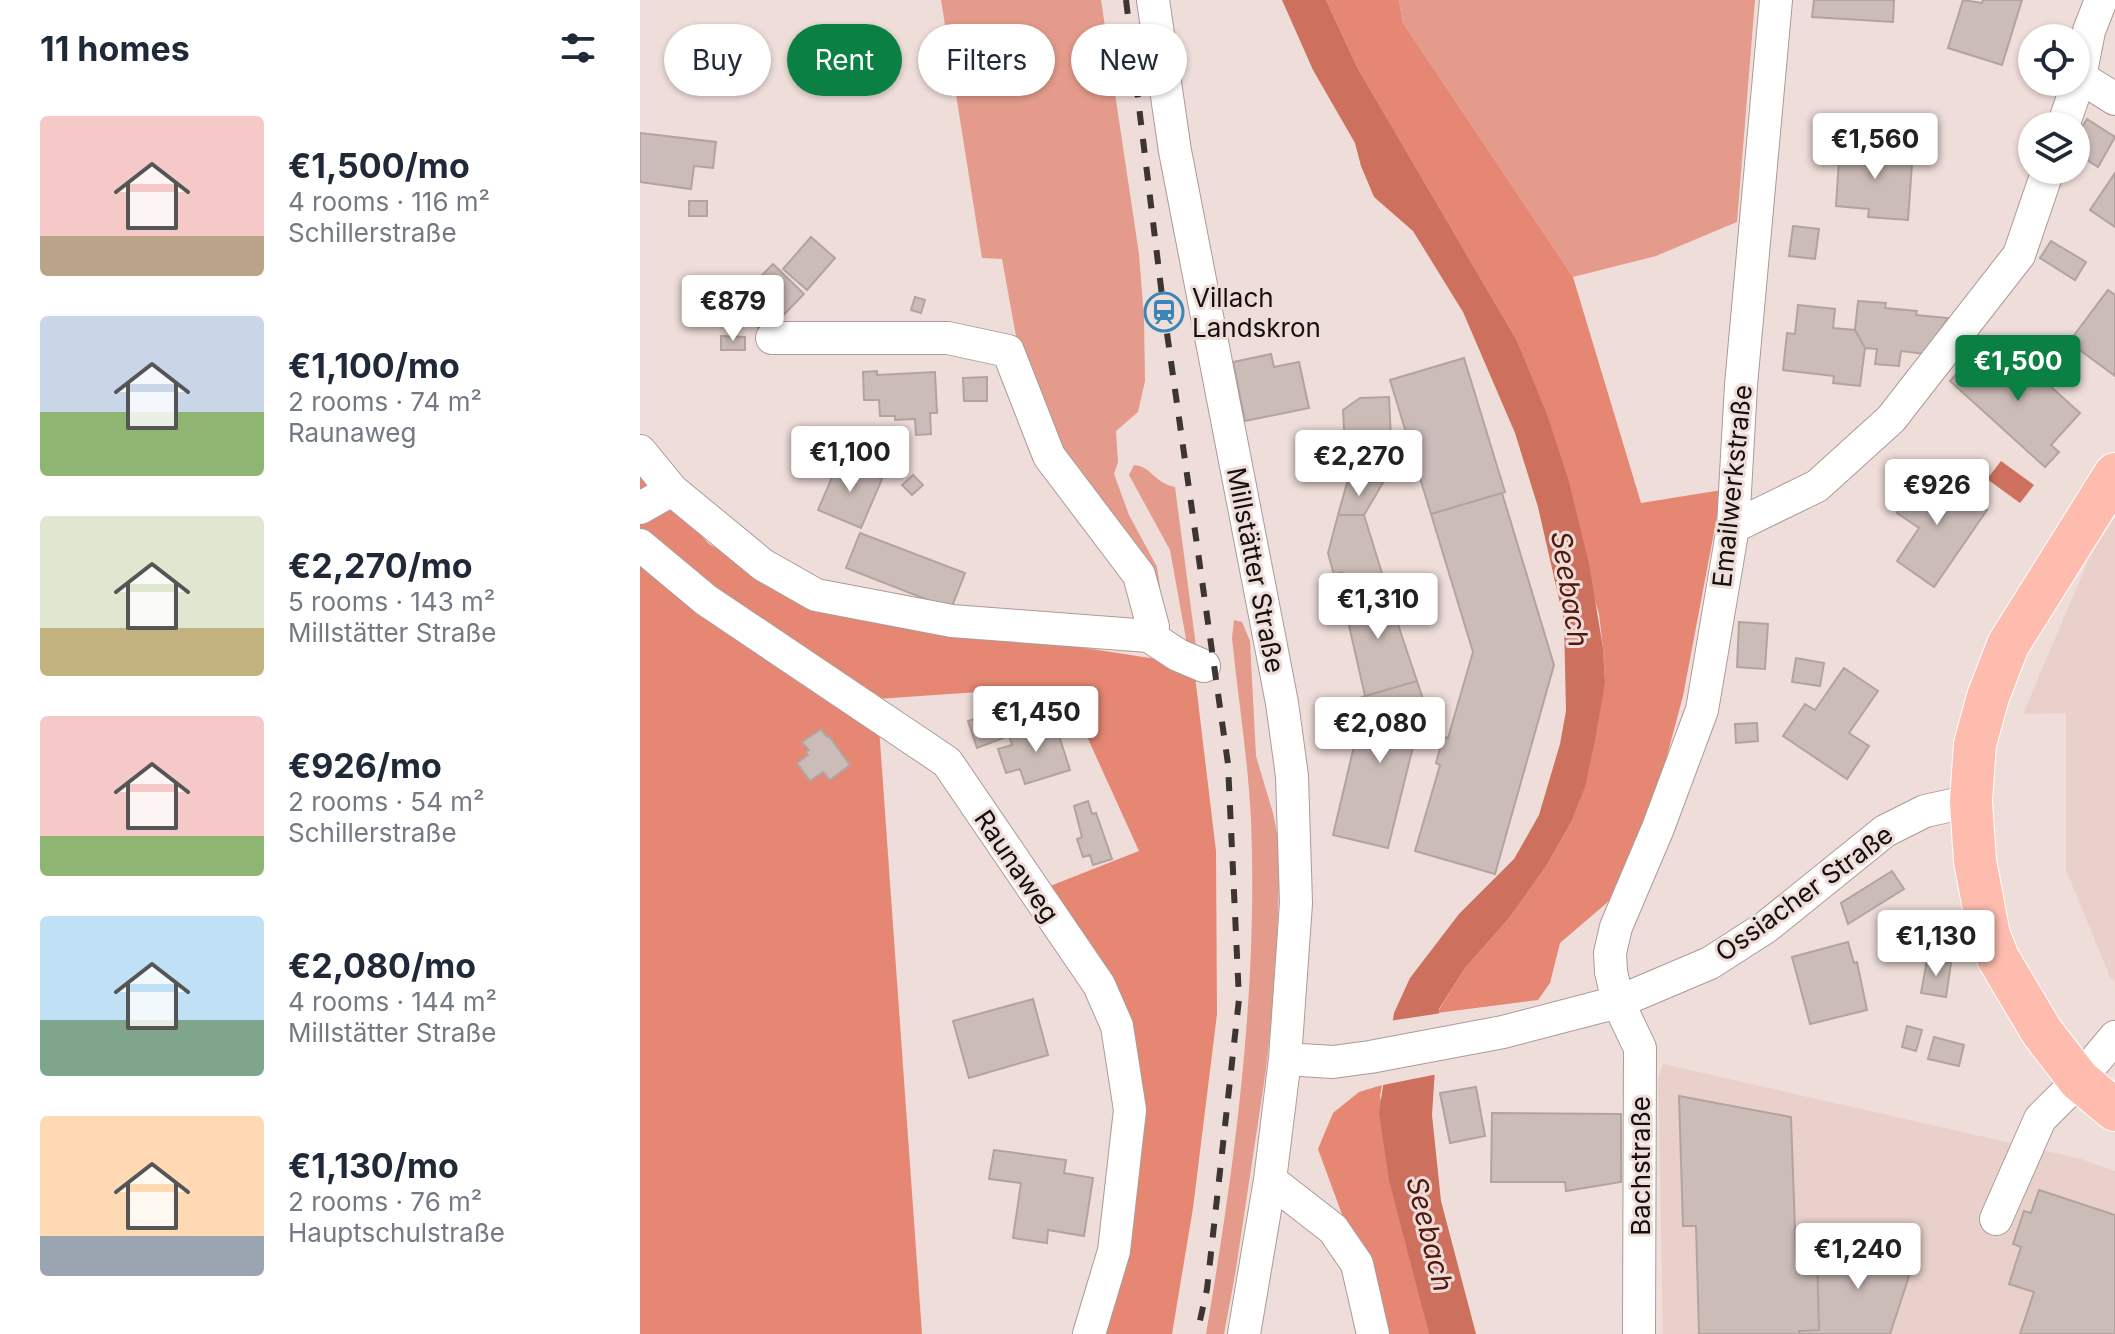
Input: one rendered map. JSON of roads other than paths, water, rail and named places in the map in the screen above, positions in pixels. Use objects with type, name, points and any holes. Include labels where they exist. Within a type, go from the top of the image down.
[{"type":"main road","points":[[2115,474],[2008,645],[1988,697],[1975,744],[1971,801],[1975,861],[1989,935],[1998,958],[2042,1032],[2079,1080],[2115,1110]]},
{"type":"street","name":"Millstätter Straße","points":[[1153,0],[1175,151],[1280,689],[1290,762],[1296,903],[1285,1059],[1270,1180],[1244,1334]]},
{"type":"street","name":"Emailwerkstraße","points":[[1618,1002],[1610,953],[1616,927],[1658,828],[1702,710],[1733,527],[1741,385],[1776,0]]},
{"type":"street","points":[[2090,28],[2101,0]]},
{"type":"street","points":[[2090,83],[2115,99]]},
{"type":"street","points":[[1733,527],[1817,486],[1891,419],[2019,255],[2043,184]]},
{"type":"street","points":[[772,338],[948,338],[1008,351],[1049,456],[1139,575],[1153,627],[1149,636]]},
{"type":"street","points":[[640,451],[672,490],[763,565],[816,595],[952,621],[1149,636],[1178,655],[1204,666]]},
{"type":"street","points":[[640,508],[672,490]]},
{"type":"street","name":"Raunaweg","points":[[640,545],[706,600],[947,762],[1099,985],[1117,1026],[1130,1110],[1114,1251],[1089,1334]]},
{"type":"street","name":"Ossiacher Straße","points":[[1285,1059],[1333,1062],[1370,1057],[1503,1032],[1618,1002],[1710,963],[1766,927],[1885,831],[1925,811],[1971,801]]},
{"type":"street","name":"Bachstraße","points":[[1618,1002],[1640,1048],[1639,1334]]},
{"type":"street","points":[[1996,1219],[2040,1119],[2079,1080],[2115,1037]]},
{"type":"street","points":[[1270,1180],[1333,1229],[1357,1264],[1373,1334]]},
{"type":"water","name":"Seebach","points":[[1282,0],[1326,0],[1357,67],[1516,339],[1548,417],[1569,482],[1589,564],[1603,648],[1605,683],[1595,740],[1585,787],[1570,824],[1547,865],[1510,917],[1465,968],[1439,1009],[1432,1115],[1441,1201],[1476,1334],[1429,1334],[1389,1180],[1379,1113],[1394,1013],[1410,978],[1459,914],[1514,859],[1539,815],[1560,744],[1566,711],[1564,621],[1538,507],[1515,433],[1463,312],[1413,231],[1374,197],[1355,143],[1313,70]]},
{"type":"water","points":[[2001,461],[2034,485],[2020,503],[1987,479]]},
{"type":"railway","points":[[1126,0],[1164,312],[1228,764],[1239,999],[1207,1289],[1197,1334]]},
{"type":"place","name":"Villach Landskron","points":[[1164,312]]}]
